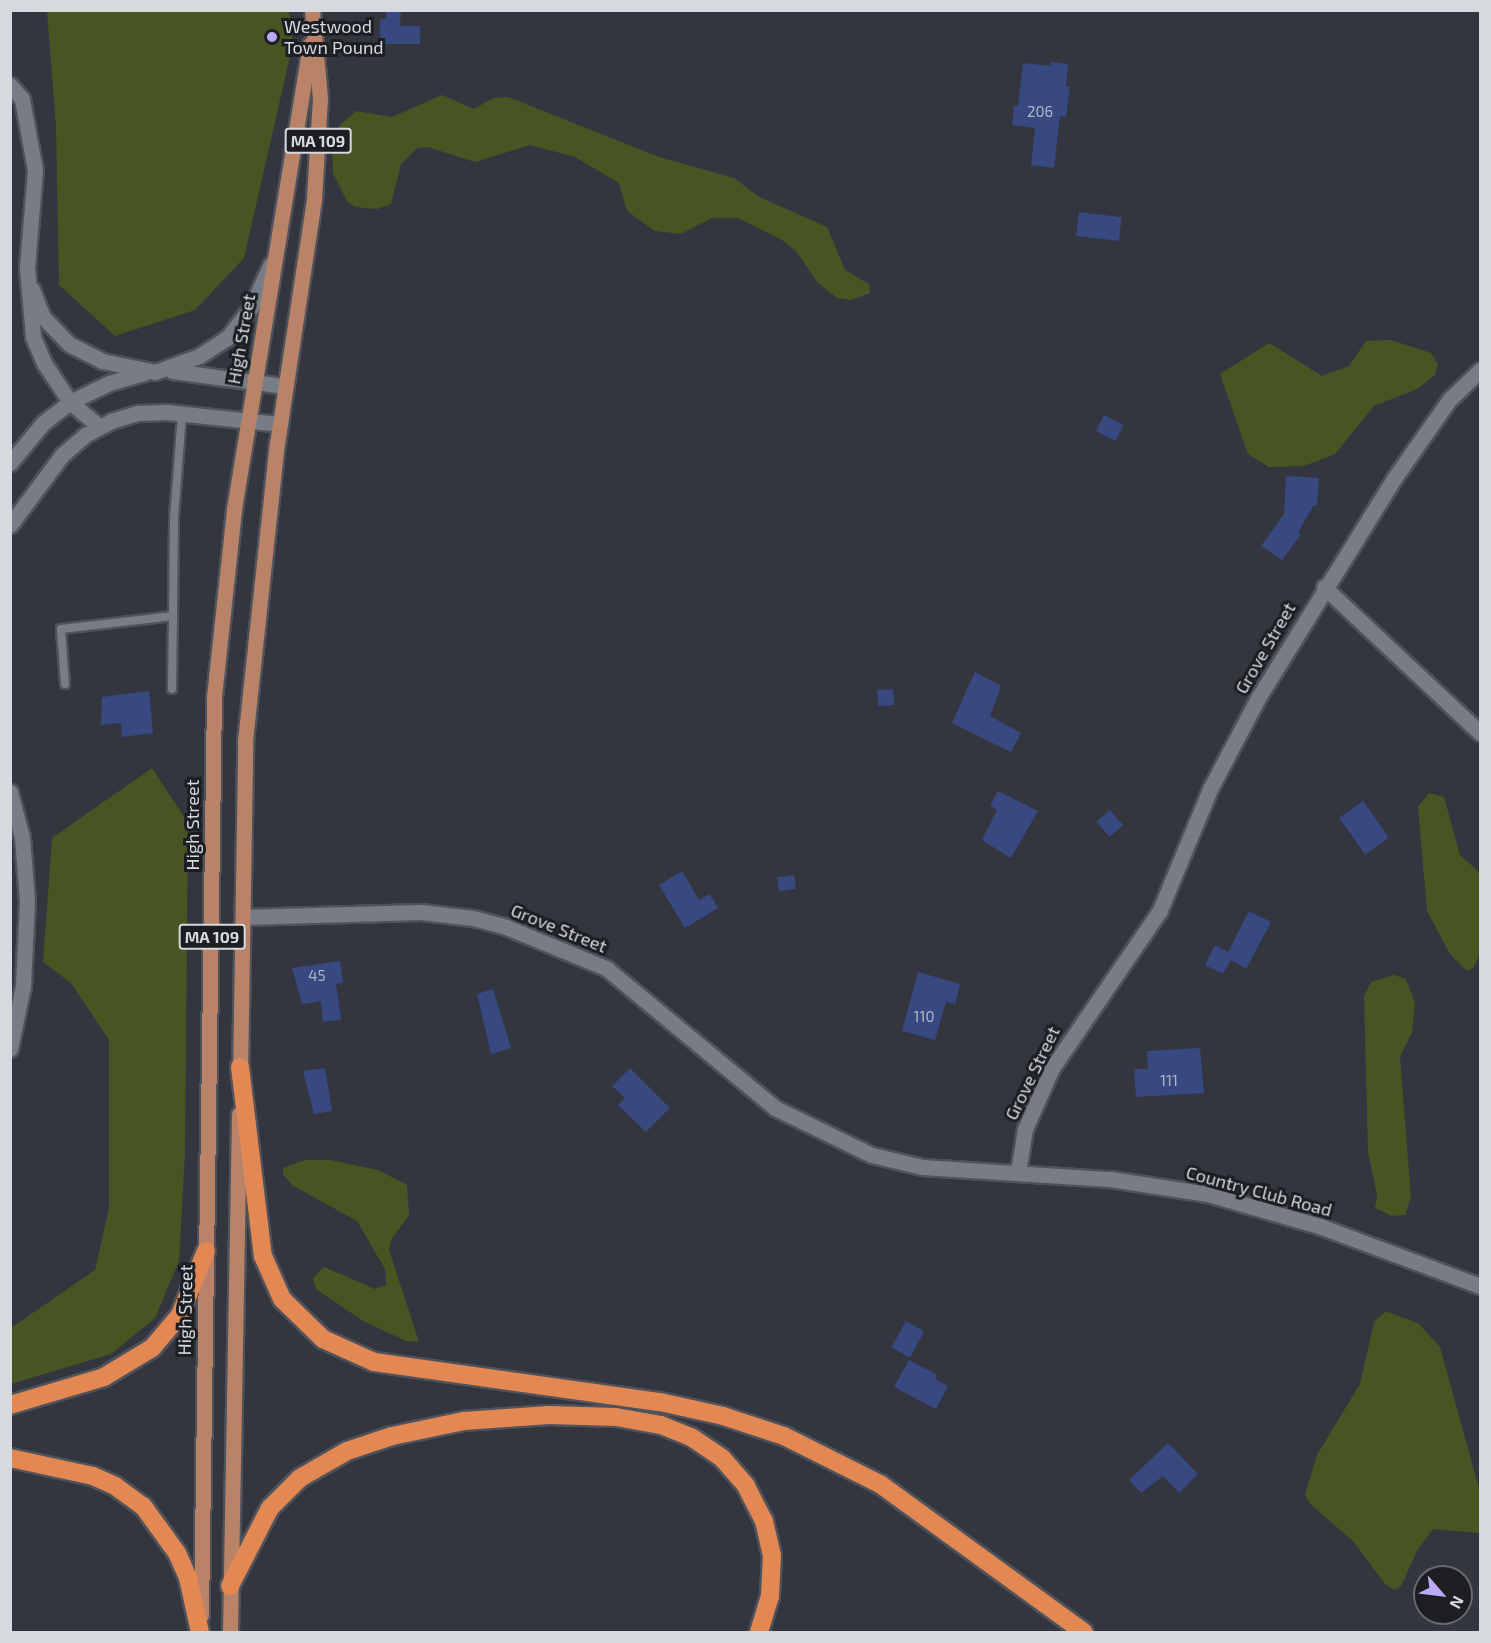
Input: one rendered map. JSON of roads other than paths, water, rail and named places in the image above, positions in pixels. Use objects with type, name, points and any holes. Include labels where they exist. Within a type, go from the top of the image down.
[{"type":"highway","points":[[240,1067],[256,1219],[268,1272],[291,1311],[323,1339],[348,1353],[380,1363],[681,1406],[784,1436],[887,1488],[1084,1632]]},
{"type":"highway","points":[[10,1405],[104,1377],[152,1348],[180,1315],[206,1251]]},
{"type":"highway","points":[[230,1586],[270,1509],[300,1478],[347,1451],[401,1434],[464,1421],[549,1415],[616,1417],[661,1425],[691,1437],[722,1458],[746,1486],[764,1521],[772,1555],[770,1596],[759,1632]]},
{"type":"highway","points":[[10,1458],[93,1476],[115,1486],[143,1506],[177,1553],[188,1578],[201,1632]]},
{"type":"main road","name":"High Street","points":[[201,1632],[214,697],[224,584],[247,420],[313,17]]},
{"type":"main road","name":"High Street","points":[[230,1632],[244,775],[249,681],[280,424],[317,157],[320,98],[313,17]]},
{"type":"street","points":[[10,85],[22,99],[35,170],[27,268],[33,337],[44,363],[70,402],[99,426]]},
{"type":"street","points":[[10,464],[43,423],[70,402],[109,383],[155,372],[199,356],[237,328],[258,295],[276,246]]},
{"type":"street","points":[[27,268],[43,316],[65,340],[102,362],[155,372],[184,371],[285,386]]},
{"type":"street","name":"Grove Street","points":[[243,917],[421,912],[473,918],[506,927],[583,956],[618,976],[750,1090],[802,1125],[884,1160],[938,1168],[1018,1172],[1025,1129],[1053,1068],[1160,910],[1210,789],[1324,587],[1449,400],[1480,370]]},
{"type":"street","points":[[10,525],[62,455],[99,426],[138,414],[182,413],[280,424]]},
{"type":"street","points":[[1324,587],[1480,733]]},
{"type":"street","points":[[10,792],[22,837],[27,901],[23,986],[10,1048]]},
{"type":"street","name":"Country Club Road","points":[[1018,1172],[1110,1179],[1208,1194],[1322,1227],[1480,1286]]},
{"type":"lane","points":[[172,689],[174,519],[182,413]]},
{"type":"lane","points":[[65,684],[61,629],[173,616]]},
{"type":"place","name":"Westwood Town Pound","points":[[272,37]]}]
